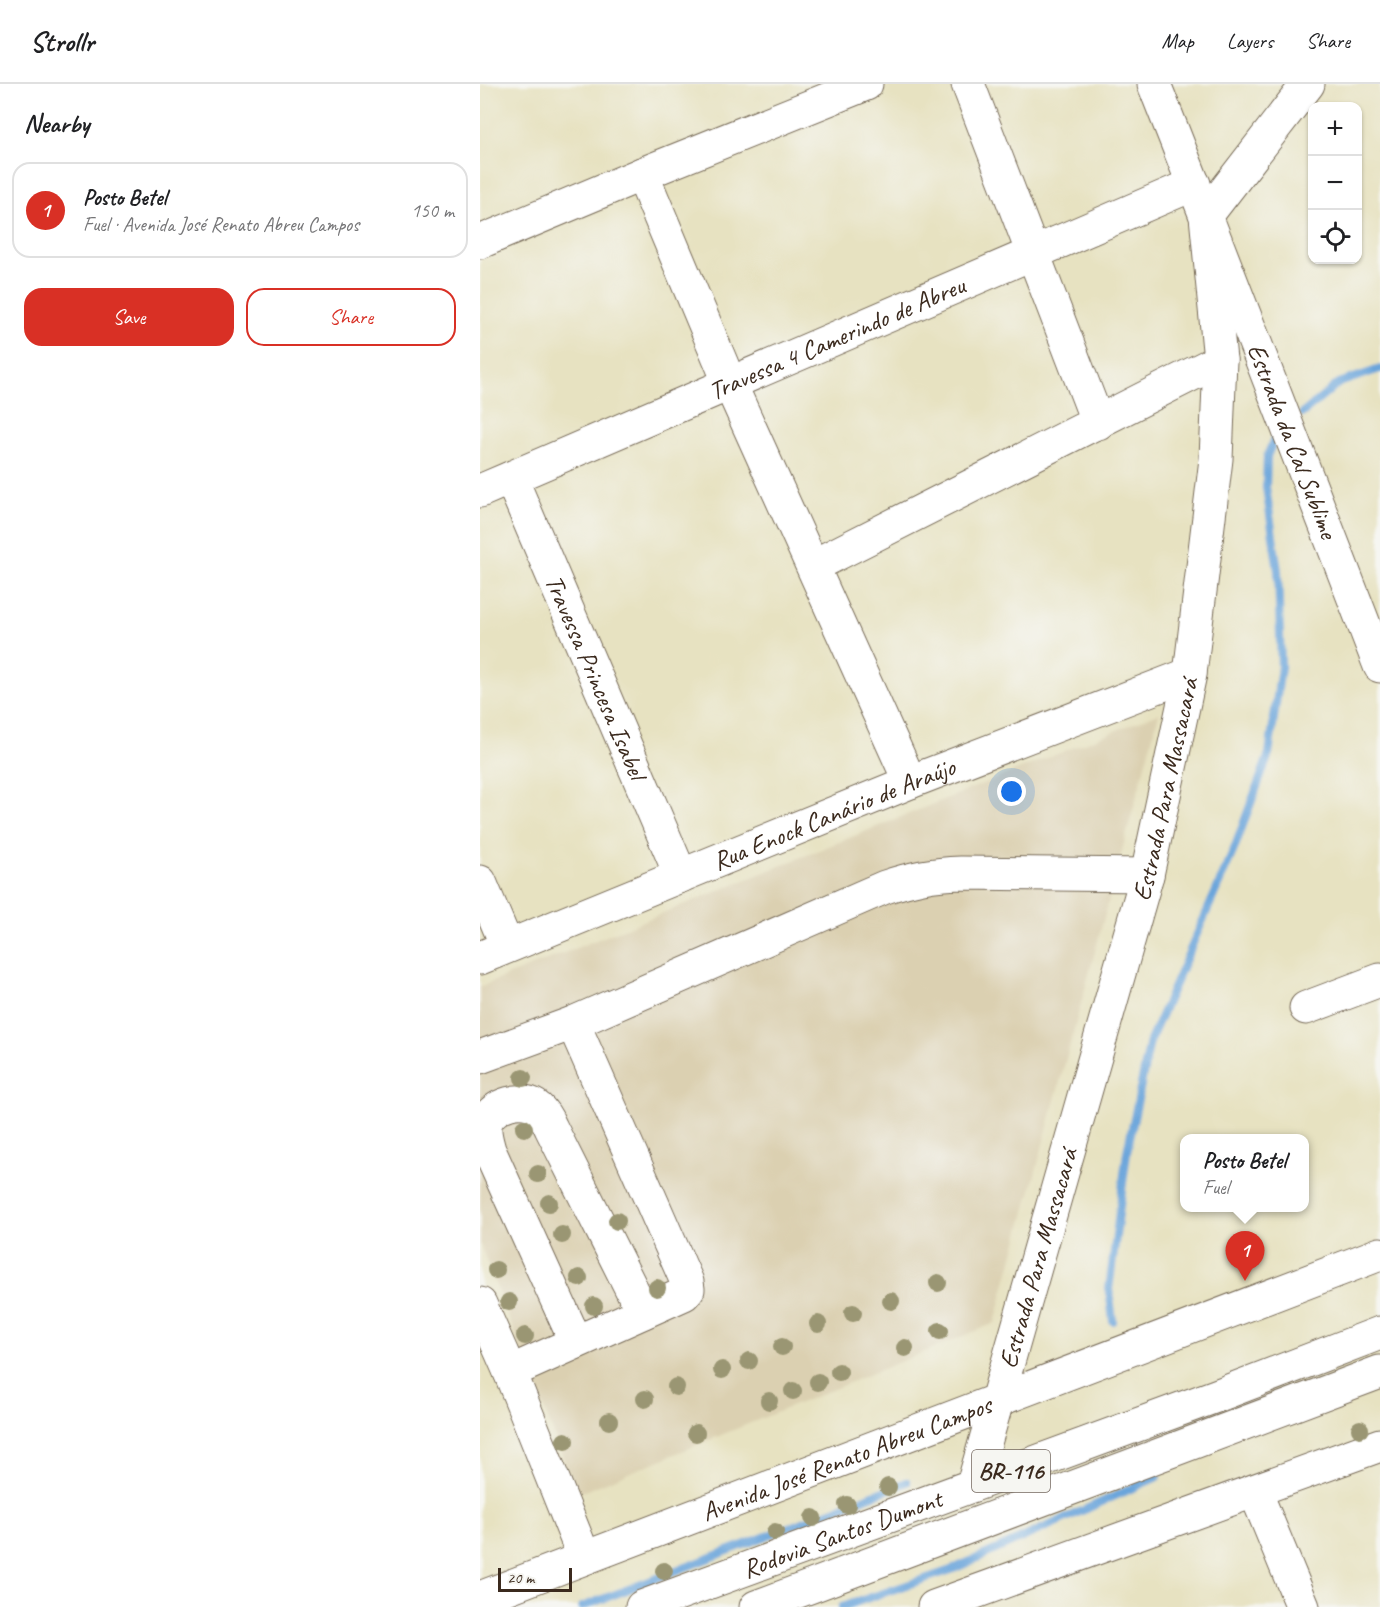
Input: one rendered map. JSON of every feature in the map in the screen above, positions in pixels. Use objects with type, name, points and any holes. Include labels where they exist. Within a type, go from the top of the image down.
[{"type":"main road","points":[[480,242],[867,84]]},
{"type":"main road","points":[[969,84],[1098,423]]},
{"type":"main road","name":"Estrada Para Massacará","points":[[973,1485],[1147,875],[1190,674],[1215,459],[1220,360],[1206,216],[1154,84]]},
{"type":"main road","points":[[1206,216],[1308,84]]},
{"type":"main road","points":[[642,174],[730,384],[910,782]]},
{"type":"main road","name":"Travessa 4 Camerindo de Abreu","points":[[480,491],[1194,184]]},
{"type":"main road","name":"Estrada da Cal Sublime","points":[[1206,216],[1380,666]]},
{"type":"main road","points":[[813,566],[1220,360]]},
{"type":"main road","name":"Travessa Princesa Isabel","points":[[511,478],[681,876]]},
{"type":"main road","name":"Rua Enock Canário de Araújo","points":[[494,952],[910,782],[1190,674]]},
{"type":"main road","points":[[480,1057],[573,1023],[907,879],[932,874],[961,873],[1147,875]]},
{"type":"main road","points":[[480,882],[494,952]]},
{"type":"main road","points":[[1306,1008],[1380,980]]},
{"type":"main road","points":[[510,1372],[684,1294],[688,1289],[573,1023]]},
{"type":"main road","points":[[576,1342],[489,1150],[485,1123],[501,1106],[520,1102],[540,1109],[643,1312]]},
{"type":"main road","name":"Avenida José Renato Abreu Campos","points":[[480,1598],[1380,1254]]},
{"type":"main road","points":[[480,1304],[510,1372],[584,1557]]},
{"type":"main road","name":"Rodovia Santos Dumont","points":[[642,1607],[1216,1396],[1380,1333]]},
{"type":"main road","name":"Rodovia Santos Dumont","points":[[756,1607],[1380,1372]]},
{"type":"main road","points":[[934,1607],[1380,1445]]},
{"type":"main road","points":[[1255,1491],[1302,1607]]},
{"type":"shaded area","points":[[1159,713],[995,1323],[577,1494],[480,1244],[480,987]]},
{"type":"waterway","points":[[1303,413],[1339,383],[1380,369]]},
{"type":"waterway","points":[[1113,1321],[1109,1289],[1127,1152],[1150,1041],[1233,852],[1269,754],[1281,667],[1278,571],[1266,487],[1267,456],[1275,437]]},
{"type":"waterway","points":[[842,1607],[951,1570],[1157,1477]]},
{"type":"waterway","points":[[582,1607],[907,1482]]},
{"type":"place","name":"Posto Betel","points":[[1245,1281]]}]
